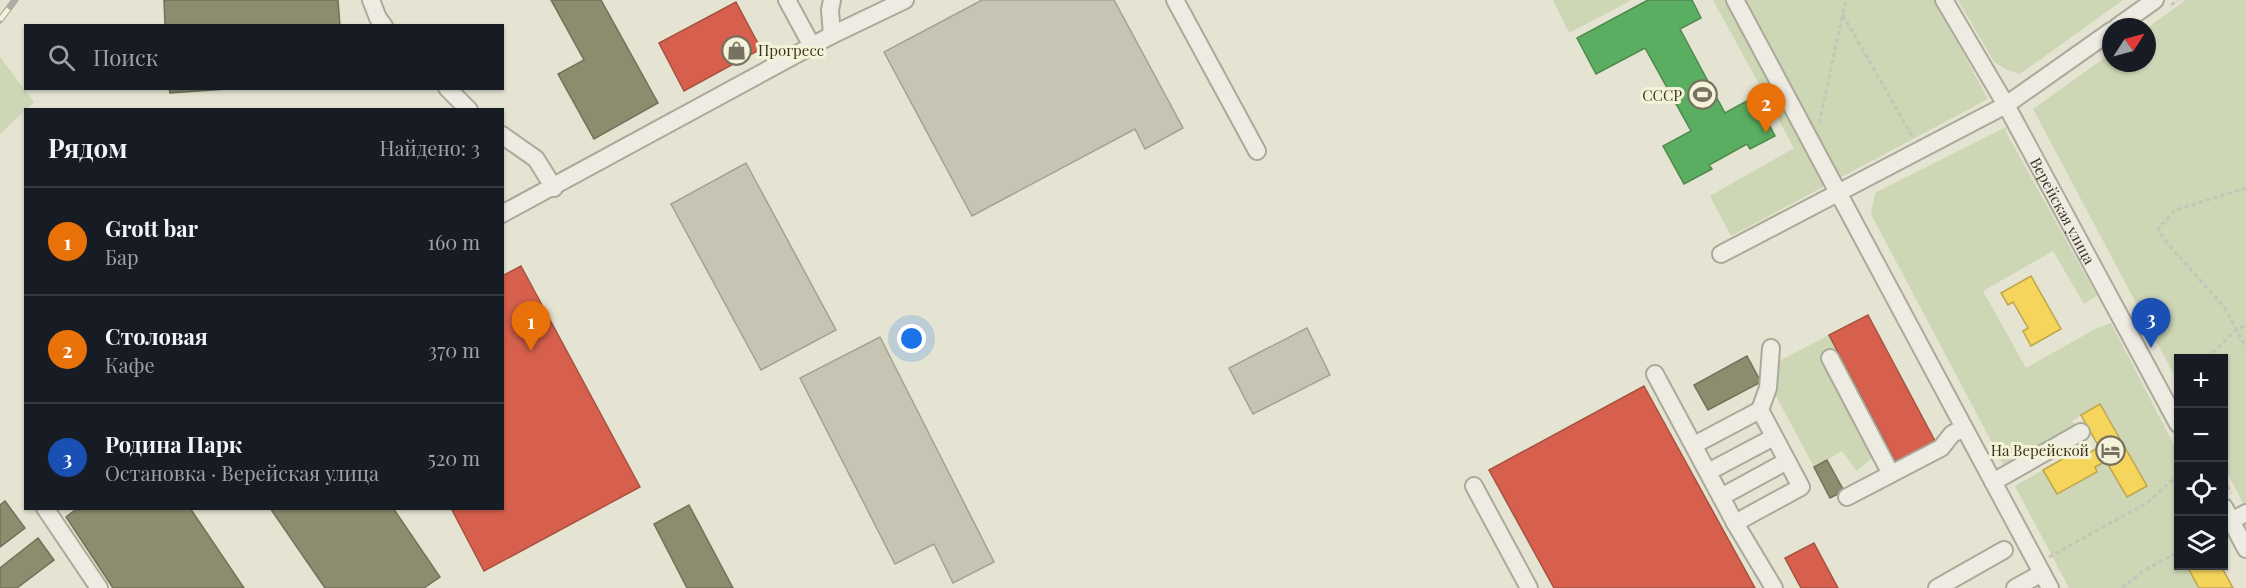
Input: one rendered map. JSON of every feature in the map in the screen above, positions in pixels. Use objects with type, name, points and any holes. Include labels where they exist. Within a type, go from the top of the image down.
[{"type":"street","points":[[371,0],[382,24]]},
{"type":"street","points":[[787,0],[812,46]]},
{"type":"street","points":[[832,0],[830,10],[832,35]]},
{"type":"street","points":[[504,213],[554,188],[832,35],[905,0]]},
{"type":"street","points":[[1175,0],[1257,151]]},
{"type":"street","points":[[1735,0],[2043,575],[2015,588]]},
{"type":"street","name":"Верейская улица","points":[[1944,0],[2006,105],[2174,417]]},
{"type":"street","points":[[2130,18],[2155,0]]},
{"type":"street","points":[[1721,254],[2006,105],[2102,37]]},
{"type":"street","points":[[449,90],[467,108]]},
{"type":"street","points":[[504,136],[536,159],[554,188]]},
{"type":"street","points":[[1694,445],[1760,410],[1768,388],[1771,348]]},
{"type":"street","points":[[1830,358],[1892,474]]},
{"type":"street","points":[[1655,374],[1735,523],[1774,588]]},
{"type":"street","points":[[1735,523],[1801,487],[1760,410]]},
{"type":"street","points":[[1847,497],[1941,448],[1952,435],[1965,428]]},
{"type":"street","points":[[1994,482],[2081,432]]},
{"type":"street","points":[[1708,471],[1774,437]]},
{"type":"street","points":[[1722,497],[1786,461]]},
{"type":"street","points":[[1474,486],[1529,588]]},
{"type":"street","points":[[46,510],[99,588]]},
{"type":"street","points":[[2234,514],[2246,549]]},
{"type":"street","points":[[1937,588],[2004,550]]},
{"type":"path","points":[[1814,145],[1846,0]]},
{"type":"path","points":[[1843,15],[1920,151]]},
{"type":"path","points":[[2246,188],[2175,210],[2158,228],[2167,243],[2225,308],[2246,348]]},
{"type":"path","points":[[2211,354],[2236,330],[2246,325]]},
{"type":"path","points":[[2043,575],[2147,503],[2174,479]]},
{"type":"path","points":[[2122,588],[2143,571],[2174,554]]},
{"type":"green space","points":[[1553,0],[1632,0],[1569,33]]},
{"type":"green space","points":[[1713,0],[1934,0],[1988,99],[1731,236],[1710,196],[1794,148]]},
{"type":"green space","points":[[1958,0],[2123,0],[2020,74],[2007,70],[1994,62]]},
{"type":"green space","points":[[2186,0],[2246,0],[2246,509],[2228,474],[2228,354],[2174,354],[2174,374],[2033,109],[2102,59],[2102,72],[2156,72],[2156,22]]},
{"type":"green space","points":[[0,57],[34,102],[28,108],[24,108],[24,111],[0,134]]},
{"type":"green space","points":[[2006,127],[2006,132],[2097,296],[2084,304],[2053,251],[1983,291],[2026,368],[2097,328],[2111,323],[2174,445],[2174,570],[2189,570],[2199,588],[2069,588],[2015,486],[2043,470],[2057,494],[2097,472],[2095,467],[2106,461],[2127,497],[2146,486],[2100,404],[2072,421],[2081,432],[2008,473],[1871,214],[1875,193]]},
{"type":"green space","points":[[1829,335],[1838,351],[1830,357],[1880,451],[1857,471],[1842,451],[1814,467],[1762,370]]},
{"type":"building: Жильё","points":[[2031,276],[2061,329],[2031,346],[2023,331],[2028,328],[2013,302],[2008,305],[2001,293]]},
{"type":"building: Жильё","name":"На Верейской","points":[[2100,404],[2147,486],[2127,497],[2106,461],[2095,467],[2097,472],[2057,494],[2043,470],[2085,446],[2089,453],[2099,447],[2081,415]]},
{"type":"building: Жильё","points":[[2189,570],[2223,570],[2233,588],[2199,588]]},
{"type":"building: Торговля","points":[[736,2],[761,49],[684,91],[659,43]]},
{"type":"building: Торговля","points":[[521,266],[640,487],[484,571],[452,510],[504,510],[504,275]]},
{"type":"building: Торговля","points":[[1868,315],[1935,441],[1896,462],[1829,335]]},
{"type":"building: Торговля","points":[[1644,386],[1755,588],[1554,588],[1489,470]]},
{"type":"building: Торговля","points":[[1814,543],[1838,588],[1801,588],[1785,558]]},
{"type":"building: Учреждения","points":[[1648,0],[1692,0],[1701,18],[1680,29],[1725,113],[1754,97],[1775,136],[1750,149],[1747,144],[1709,165],[1712,169],[1684,184],[1663,146],[1691,131],[1645,48],[1596,74],[1577,38]]},
{"type":"building: Промзона","points":[[164,0],[338,0],[340,24],[165,24]]},
{"type":"building: Промзона","points":[[551,0],[601,0],[658,103],[594,139],[558,74],[584,60]]},
{"type":"building: Промзона","points":[[169,90],[213,90],[170,93]]},
{"type":"building: Промзона","points":[[1747,356],[1761,382],[1708,410],[1694,385]]},
{"type":"building: Промзона","points":[[1827,460],[1844,491],[1830,498],[1814,467]]},
{"type":"building: Промзона","points":[[5,501],[25,528],[0,547],[0,505]]},
{"type":"building: Промзона","points":[[689,505],[733,588],[687,588],[654,524]]},
{"type":"building: Промзона","points":[[75,510],[191,510],[244,588],[113,588],[66,517]]},
{"type":"building: Промзона","points":[[271,510],[394,510],[440,577],[424,588],[325,588]]},
{"type":"building: Промзона","points":[[38,538],[54,560],[17,588],[0,588],[0,568]]},
{"type":"building: Прочее","points":[[982,0],[1114,0],[1183,128],[1145,149],[1135,129],[972,216],[884,52]]},
{"type":"building: Прочее","points":[[746,163],[836,330],[761,370],[671,204]]},
{"type":"building: Прочее","points":[[1307,328],[1330,375],[1253,414],[1229,368]]},
{"type":"building: Прочее","points":[[880,337],[994,562],[953,583],[934,544],[895,564],[800,378]]},
{"type":"railway","points":[[0,20],[15,0]]},
{"type":"place","name":"Прогресс","points":[[737,50]]},
{"type":"place","name":"СССР","points":[[1703,95]]},
{"type":"place","name":"Столовая","points":[[1766,133]]},
{"type":"place","name":"Родина Парк","points":[[2151,348]]},
{"type":"place","name":"Grott bar","points":[[531,351]]},
{"type":"place","name":"На Верейской","points":[[2110,450]]}]
